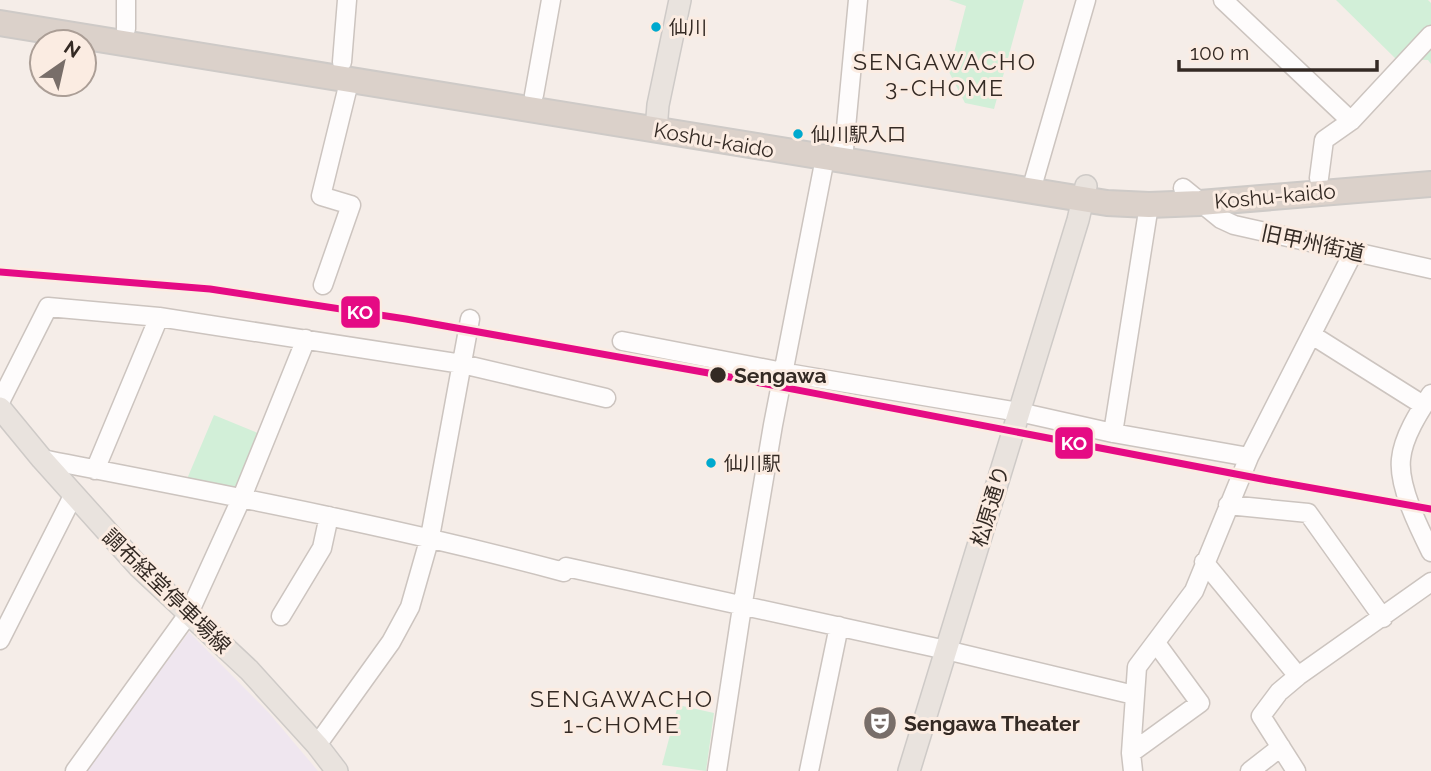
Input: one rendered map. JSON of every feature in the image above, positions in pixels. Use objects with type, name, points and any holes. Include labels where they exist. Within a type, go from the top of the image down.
[{"type":"highway","name":"Koshu-kaido","points":[[0,12],[126,29],[346,70],[1149,205],[1192,195],[1319,178],[1431,169]]},
{"type":"highway","name":"Koshu-kaido","points":[[0,23],[534,95],[656,123]]},
{"type":"highway","name":"Koshu-kaido","points":[[835,154],[1034,180],[1085,193],[1130,190],[1258,197],[1431,184]]},
{"type":"main road","points":[[656,123],[680,0]]},
{"type":"main road","name":"松原通り","points":[[909,771],[1085,193]]},
{"type":"main road","name":"調布経堂停車場線","points":[[0,408],[139,567],[249,670],[337,771]]},
{"type":"street","points":[[126,29],[127,0]]},
{"type":"street","points":[[323,285],[351,205],[321,196],[346,70],[347,0]]},
{"type":"street","points":[[534,95],[551,0]]},
{"type":"street","points":[[717,771],[774,421],[783,372],[835,154],[858,0]]},
{"type":"street","points":[[1034,180],[1086,0]]},
{"type":"street","points":[[1223,0],[1350,121]]},
{"type":"street","points":[[1319,178],[1324,141],[1350,121],[1431,35]]},
{"type":"street","name":"旧甲州街道","points":[[1192,195],[1221,219],[1248,229],[1431,269]]},
{"type":"street","points":[[1248,229],[1249,214],[1258,197]]},
{"type":"street","points":[[1113,433],[1149,205]]},
{"type":"street","points":[[1132,762],[1134,695],[1138,667],[1194,591],[1229,501],[1354,251]]},
{"type":"street","points":[[0,402],[48,307],[159,317],[462,364],[606,398]]},
{"type":"street","points":[[95,470],[159,317]]},
{"type":"street","points":[[317,745],[391,642],[410,607],[429,537],[470,319]]},
{"type":"street","points":[[1312,335],[1427,399],[1401,455],[1400,470],[1418,525],[1431,552]]},
{"type":"street","points":[[75,771],[189,613],[242,497],[306,339]]},
{"type":"street","points":[[622,341],[1113,433],[1247,463]]},
{"type":"street","points":[[42,459],[242,497],[429,537],[565,570],[839,626],[1134,695]]},
{"type":"street","points":[[0,640],[74,494]]},
{"type":"street","points":[[1229,501],[1308,513],[1383,618]]},
{"type":"street","points":[[281,616],[322,548],[329,516]]},
{"type":"street","points":[[1204,562],[1298,676]]},
{"type":"street","points":[[1296,771],[1261,716],[1279,692],[1298,676],[1431,582]]},
{"type":"street","points":[[808,771],[839,626]]},
{"type":"street","points":[[1132,762],[1200,703],[1156,643]]},
{"type":"street","points":[[1250,771],[1281,747]]},
{"type":"shaded area","points":[[189,632],[269,713],[318,771],[85,771]]},
{"type":"green space","points":[[949,0],[1024,0],[994,109],[965,103],[949,72],[966,6]]},
{"type":"green space","points":[[1336,0],[1428,0],[1431,3],[1431,64],[1428,60],[1396,59]]},
{"type":"green space","points":[[214,415],[260,434],[239,488],[187,479]]},
{"type":"green space","points":[[678,705],[714,713],[706,771],[662,765]]},
{"type":"transit line","name":"KO","points":[[0,272],[210,289],[406,319],[1431,509]]},
{"type":"place","name":"仙川","points":[[656,27]]},
{"type":"place","name":"仙川駅入口","points":[[798,134]]},
{"type":"place","name":"Sengawa","points":[[718,375]]},
{"type":"place","name":"仙川駅","points":[[711,463]]},
{"type":"place","name":"Sengawa Theater","points":[[880,723]]},
{"type":"district","name":"SENGAWACHO 3-CHOME","points":[[945,74]]},
{"type":"district","name":"SENGAWACHO 1-CHOME","points":[[622,711]]}]
